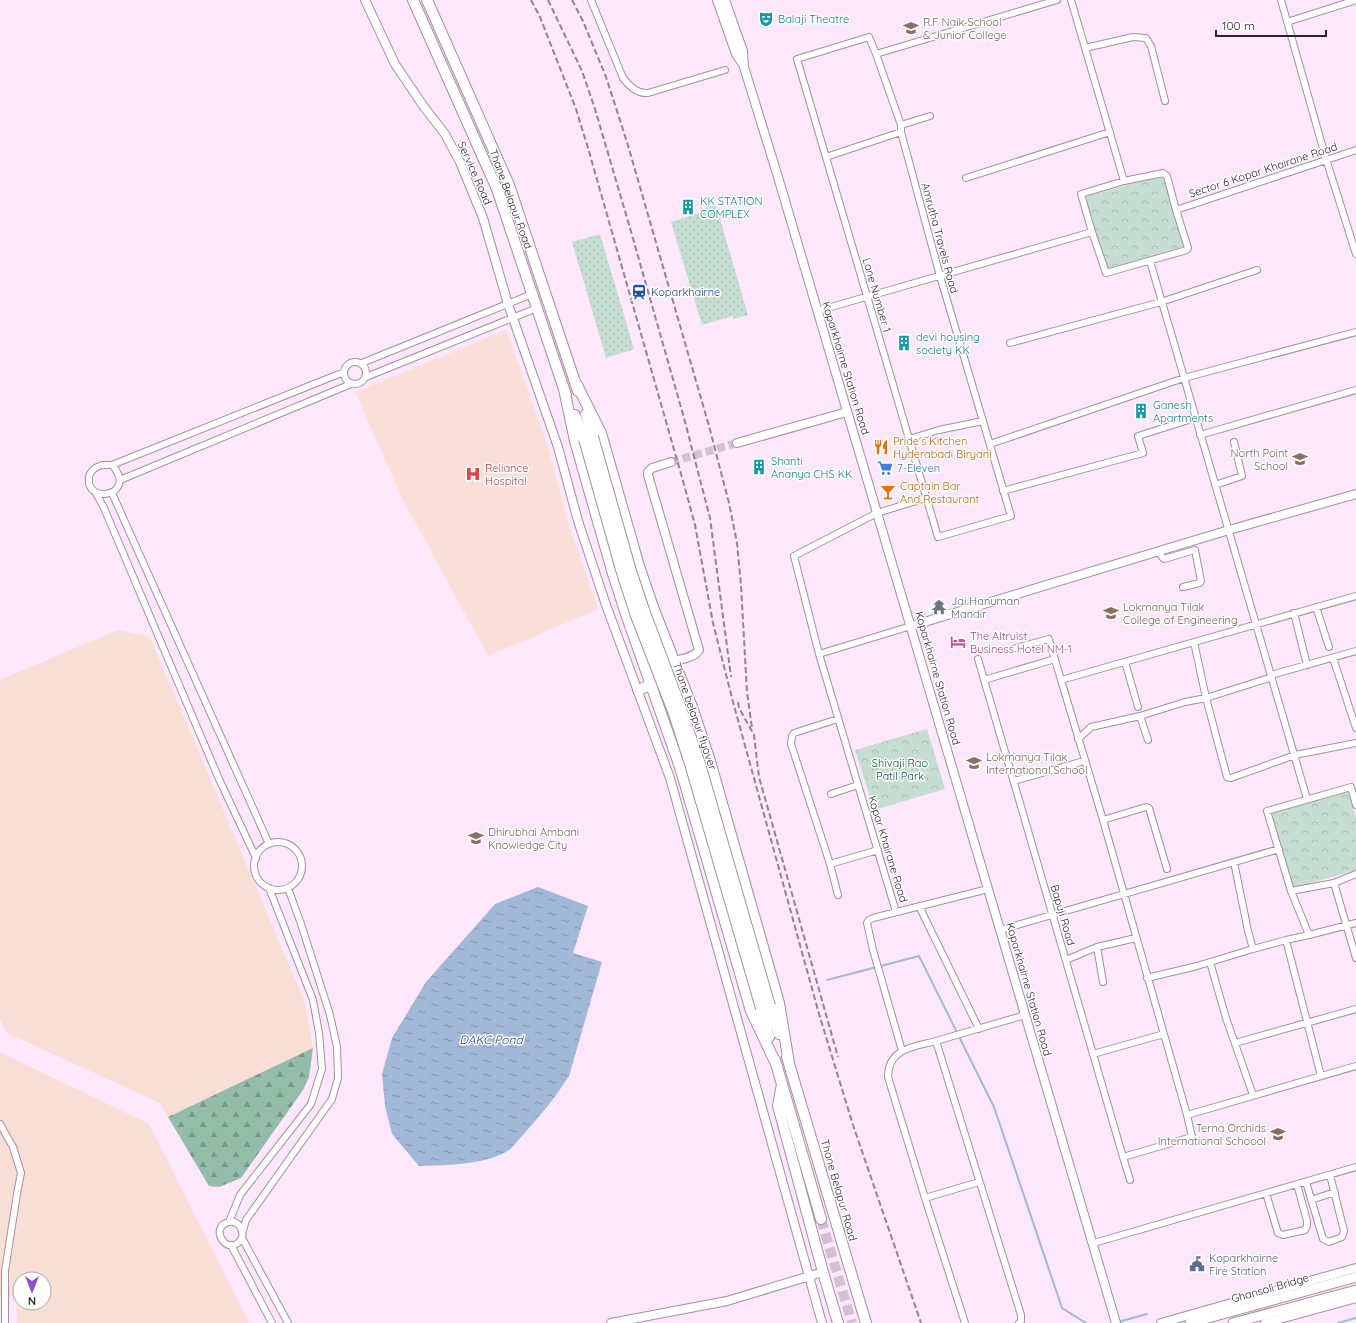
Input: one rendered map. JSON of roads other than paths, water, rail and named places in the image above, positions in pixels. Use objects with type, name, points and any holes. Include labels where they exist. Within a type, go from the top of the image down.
[{"type":"main road","name":"Thane Belapur Road","points":[[413,0],[497,189],[564,389]]},
{"type":"main road","name":"Thane Belapur Road","points":[[427,0],[509,185],[577,385]]},
{"type":"main road","points":[[577,385],[588,438]]},
{"type":"main road","points":[[577,385],[601,433],[639,566],[710,761],[780,1003],[789,1063]]},
{"type":"main road","points":[[564,389],[588,438]]},
{"type":"main road","points":[[564,389],[575,441],[613,574],[681,770],[751,1011],[777,1066]]},
{"type":"main road","name":"Thane belapur flyover","points":[[588,438],[644,610],[700,764],[765,1007]]},
{"type":"main road","points":[[638,690],[678,674]]},
{"type":"main road","points":[[765,1007],[789,1063]]},
{"type":"main road","points":[[765,1007],[777,1066],[821,1219]]},
{"type":"main road","name":"Thane Belapur Road","points":[[789,1063],[866,1323]]},
{"type":"main road","points":[[782,1084],[778,1106],[822,1272],[838,1323]]},
{"type":"main road","name":"Ghansoli Bridge","points":[[1190,1323],[1356,1277]]},
{"type":"main road","points":[[1233,1323],[1356,1290]]},
{"type":"main road","points":[[858,1298],[872,1323]]},
{"type":"street","name":"Service Road","points":[[365,0],[395,64],[424,107],[445,134],[460,162],[483,218],[508,304],[558,447],[582,535],[606,605],[670,778],[822,1323]]},
{"type":"street","points":[[591,0],[623,78],[637,91],[643,94],[648,93],[725,70]]},
{"type":"street","points":[[876,54],[1058,0]]},
{"type":"street","points":[[1071,0],[1124,181]]},
{"type":"street","points":[[1281,0],[1326,159],[1356,254]]},
{"type":"street","points":[[1288,22],[1356,0]]},
{"type":"street","name":"Koparkhairne Station Road","points":[[724,1],[743,52],[744,67],[878,513],[1116,1321]]},
{"type":"street","name":"Amrutha Travels Road","points":[[797,58],[869,37],[901,125],[901,132],[940,276],[1011,516],[938,537]]},
{"type":"street","points":[[1085,48],[1133,37],[1146,38],[1151,46],[1164,101]]},
{"type":"street","name":"Lane Number 1","points":[[797,58],[938,537]]},
{"type":"street","points":[[901,125],[930,116]]},
{"type":"street","points":[[826,157],[901,132]]},
{"type":"street","points":[[966,178],[1110,132]]},
{"type":"street","name":"Sector 6 Kopar Khairane Road","points":[[1176,210],[1356,150]]},
{"type":"street","points":[[1163,173],[1167,176],[1188,248],[1187,250],[1106,273],[1080,194],[1124,181],[1163,173]]},
{"type":"street","points":[[817,312],[1092,232]]},
{"type":"street","points":[[1150,261],[1307,799]]},
{"type":"street","points":[[1010,343],[1161,302],[1257,270]]},
{"type":"street","points":[[351,384],[345,379],[344,372],[347,365],[350,363],[362,363],[532,294]]},
{"type":"street","points":[[120,480],[351,384],[361,383],[366,377],[537,308]]},
{"type":"street","points":[[990,444],[1184,378],[1356,332]]},
{"type":"street","points":[[362,363],[366,370],[366,377]]},
{"type":"street","points":[[256,858],[219,779],[107,514],[96,493],[91,487],[90,474],[97,466],[112,465],[344,372]]},
{"type":"street","points":[[1200,435],[1356,390]]},
{"type":"street","points":[[737,443],[848,412]]},
{"type":"street","points":[[1003,491],[1143,453],[1138,436],[1196,418]]},
{"type":"street","points":[[909,439],[940,430],[983,421]]},
{"type":"street","points":[[1215,485],[1242,476],[1234,442]]},
{"type":"street","points":[[633,677],[691,656],[699,650],[648,475],[648,472],[652,468],[671,462]]},
{"type":"street","points":[[96,493],[104,495],[112,493],[119,485],[120,480],[118,472],[112,465]]},
{"type":"street","points":[[112,493],[269,844]]},
{"type":"street","points":[[819,654],[1192,541],[1356,494]]},
{"type":"street","points":[[878,513],[926,498]]},
{"type":"street","name":"Kopar Khairane Road","points":[[878,513],[794,556],[819,654],[896,912]]},
{"type":"street","points":[[1183,587],[1200,583],[1202,581],[1195,550],[1197,547],[1192,541]]},
{"type":"street","points":[[1160,551],[1161,556],[1164,559],[1195,550]]},
{"type":"street","points":[[1061,680],[1356,596]]},
{"type":"street","points":[[1316,607],[1329,647]]},
{"type":"street","points":[[1294,613],[1307,665]]},
{"type":"street","points":[[1012,649],[1049,639],[1084,761],[1103,820],[1192,1137],[1123,1156]]},
{"type":"street","points":[[1194,642],[1206,698],[1227,777],[1231,778],[1295,754],[1356,743]]},
{"type":"street","points":[[1078,739],[1091,727],[1140,716],[1185,702],[1206,698],[1271,676],[1356,651]]},
{"type":"street","points":[[1333,658],[1356,728]]},
{"type":"street","name":"Bapuji Road","points":[[978,659],[1130,1180]]},
{"type":"street","points":[[984,680],[1055,659]]},
{"type":"street","points":[[1125,662],[1138,707]]},
{"type":"street","points":[[1140,716],[1148,740]]},
{"type":"street","points":[[838,719],[794,733],[791,739],[791,744],[830,864],[838,894]]},
{"type":"street","points":[[1014,781],[1084,761]]},
{"type":"street","points":[[831,794],[858,785]]},
{"type":"street","points":[[1309,935],[1291,891],[1267,811],[1351,787],[1356,805]]},
{"type":"street","points":[[1103,820],[1146,807],[1148,808],[1167,869]]},
{"type":"street","points":[[275,842],[288,844],[298,852],[301,858],[302,872],[294,884],[288,888],[282,890],[269,888],[258,879],[254,865],[256,858],[259,852],[269,844],[275,842]]},
{"type":"street","points":[[1000,930],[1279,849]]},
{"type":"street","points":[[830,864],[878,850]]},
{"type":"street","points":[[1234,862],[1253,949]]},
{"type":"street","points":[[1291,891],[1334,883],[1356,874]]},
{"type":"street","points":[[1334,883],[1356,958]]},
{"type":"street","points":[[229,1222],[240,1195],[311,1104],[322,1069],[319,1033],[313,1000],[269,888]]},
{"type":"street","points":[[288,888],[330,1016],[337,1047],[338,1078],[332,1100],[246,1220],[242,1231],[242,1238],[288,1323]]},
{"type":"street","points":[[902,1051],[883,989],[867,923],[869,920],[896,912],[988,889]]},
{"type":"street","points":[[919,906],[979,1029]]},
{"type":"street","points":[[1148,978],[1286,940],[1356,923]]},
{"type":"street","points":[[1066,960],[1097,947],[1136,938]]},
{"type":"street","points":[[1286,940],[1321,1076]]},
{"type":"street","points":[[1097,947],[1103,982]]},
{"type":"street","points":[[1210,962],[1226,1018],[1253,1096]]},
{"type":"street","points":[[1235,1043],[1356,1009]]},
{"type":"street","points":[[965,1323],[888,1077],[888,1070],[896,1054],[902,1051],[1026,1015]]},
{"type":"street","points":[[1093,1054],[1164,1034]]},
{"type":"street","points":[[936,1041],[1020,1315],[1020,1322]]},
{"type":"street","points":[[1187,1115],[1356,1066]]},
{"type":"street","points":[[0,1124],[13,1147],[21,1173],[5,1271],[2,1302],[5,1323]]},
{"type":"street","points":[[1094,1243],[1356,1167]]},
{"type":"street","points":[[1306,1182],[1323,1239],[1329,1242],[1342,1237],[1344,1231],[1330,1175]]},
{"type":"street","points":[[925,1198],[979,1182]]},
{"type":"street","points":[[1266,1193],[1278,1233],[1283,1235],[1305,1230],[1307,1221],[1297,1184]]},
{"type":"street","points":[[1311,1200],[1335,1192]]},
{"type":"street","points":[[242,1231],[241,1227],[236,1223],[229,1222],[220,1228],[220,1236],[224,1242],[231,1245],[272,1323]]},
{"type":"street","points":[[231,1245],[238,1243],[242,1238]]},
{"type":"street","points":[[1160,1323],[1356,1268]]},
{"type":"street","points":[[611,1323],[727,1301],[822,1272]]},
{"type":"street","points":[[1266,1323],[1356,1298]]},
{"type":"water","name":"DAKC Pond","points":[[538,887],[588,906],[573,953],[602,962],[569,1076],[547,1107],[509,1150],[489,1159],[478,1161],[419,1166],[392,1134],[385,1106],[382,1074],[392,1038],[426,982],[495,904]]},
{"type":"waterway","points":[[827,980],[919,956],[994,1107],[1062,1308],[1086,1323]]},
{"type":"waterway","points":[[1118,1322],[1147,1314]]},
{"type":"waterway","points":[[1338,1323],[1356,1318]]},
{"type":"tunnel","points":[[671,462],[737,443]]},
{"type":"tunnel","points":[[821,1219],[852,1323]]},
{"type":"railway","points":[[531,0],[540,17],[576,109],[588,148],[695,525],[713,623],[733,702],[819,1014],[853,1125],[921,1323]]},
{"type":"railway","points":[[548,0],[582,71],[595,109],[684,418],[710,518],[731,677]]},
{"type":"railway","points":[[572,0],[583,21],[606,77],[627,142],[709,426],[729,503],[737,543],[747,692],[752,728]]},
{"type":"railway","points":[[738,702],[739,708],[754,735],[759,777],[838,1057]]},
{"type":"place","name":"Balaji Theatre","points":[[766,19]]},
{"type":"place","name":"R.F Naik School & Junior College","points":[[911,28]]},
{"type":"place","name":"KK STATION COMPLEX","points":[[688,207]]},
{"type":"place","name":"Koparkhairne","points":[[639,292]]},
{"type":"place","name":"devi housing society KK","points":[[904,343]]},
{"type":"place","name":"Ganesh Apartments","points":[[1141,411]]},
{"type":"place","name":"Pride's Kitchen Hyderabadi Biryani","points":[[881,447]]},
{"type":"place","name":"North Point School","points":[[1300,459]]},
{"type":"place","name":"Shanti Ananya CHS KK","points":[[759,467]]},
{"type":"place","name":"7-Eleven","points":[[885,468]]},
{"type":"place","name":"Reliance Hospital","points":[[473,474]]},
{"type":"place","name":"Captain Bar And Restaurant","points":[[888,492]]},
{"type":"place","name":"Jai Hanuman Mandir","points":[[939,607]]},
{"type":"place","name":"Lokmanya Tilak College of Engineering","points":[[1111,613]]},
{"type":"place","name":"The Altruist Business Hotel NM-1","points":[[958,642]]},
{"type":"place","name":"Lokmanya Tilak International School","points":[[974,763]]},
{"type":"place","name":"Dhirubhai Ambani Knowledge City","points":[[476,838]]},
{"type":"place","name":"Terna Orchids International Schoool","points":[[1278,1134]]},
{"type":"place","name":"Koparkhairne Fire Station","points":[[1197,1264]]},
{"type":"park label","name":"Shivaji Rao Patil Park","points":[[900,769]]}]
